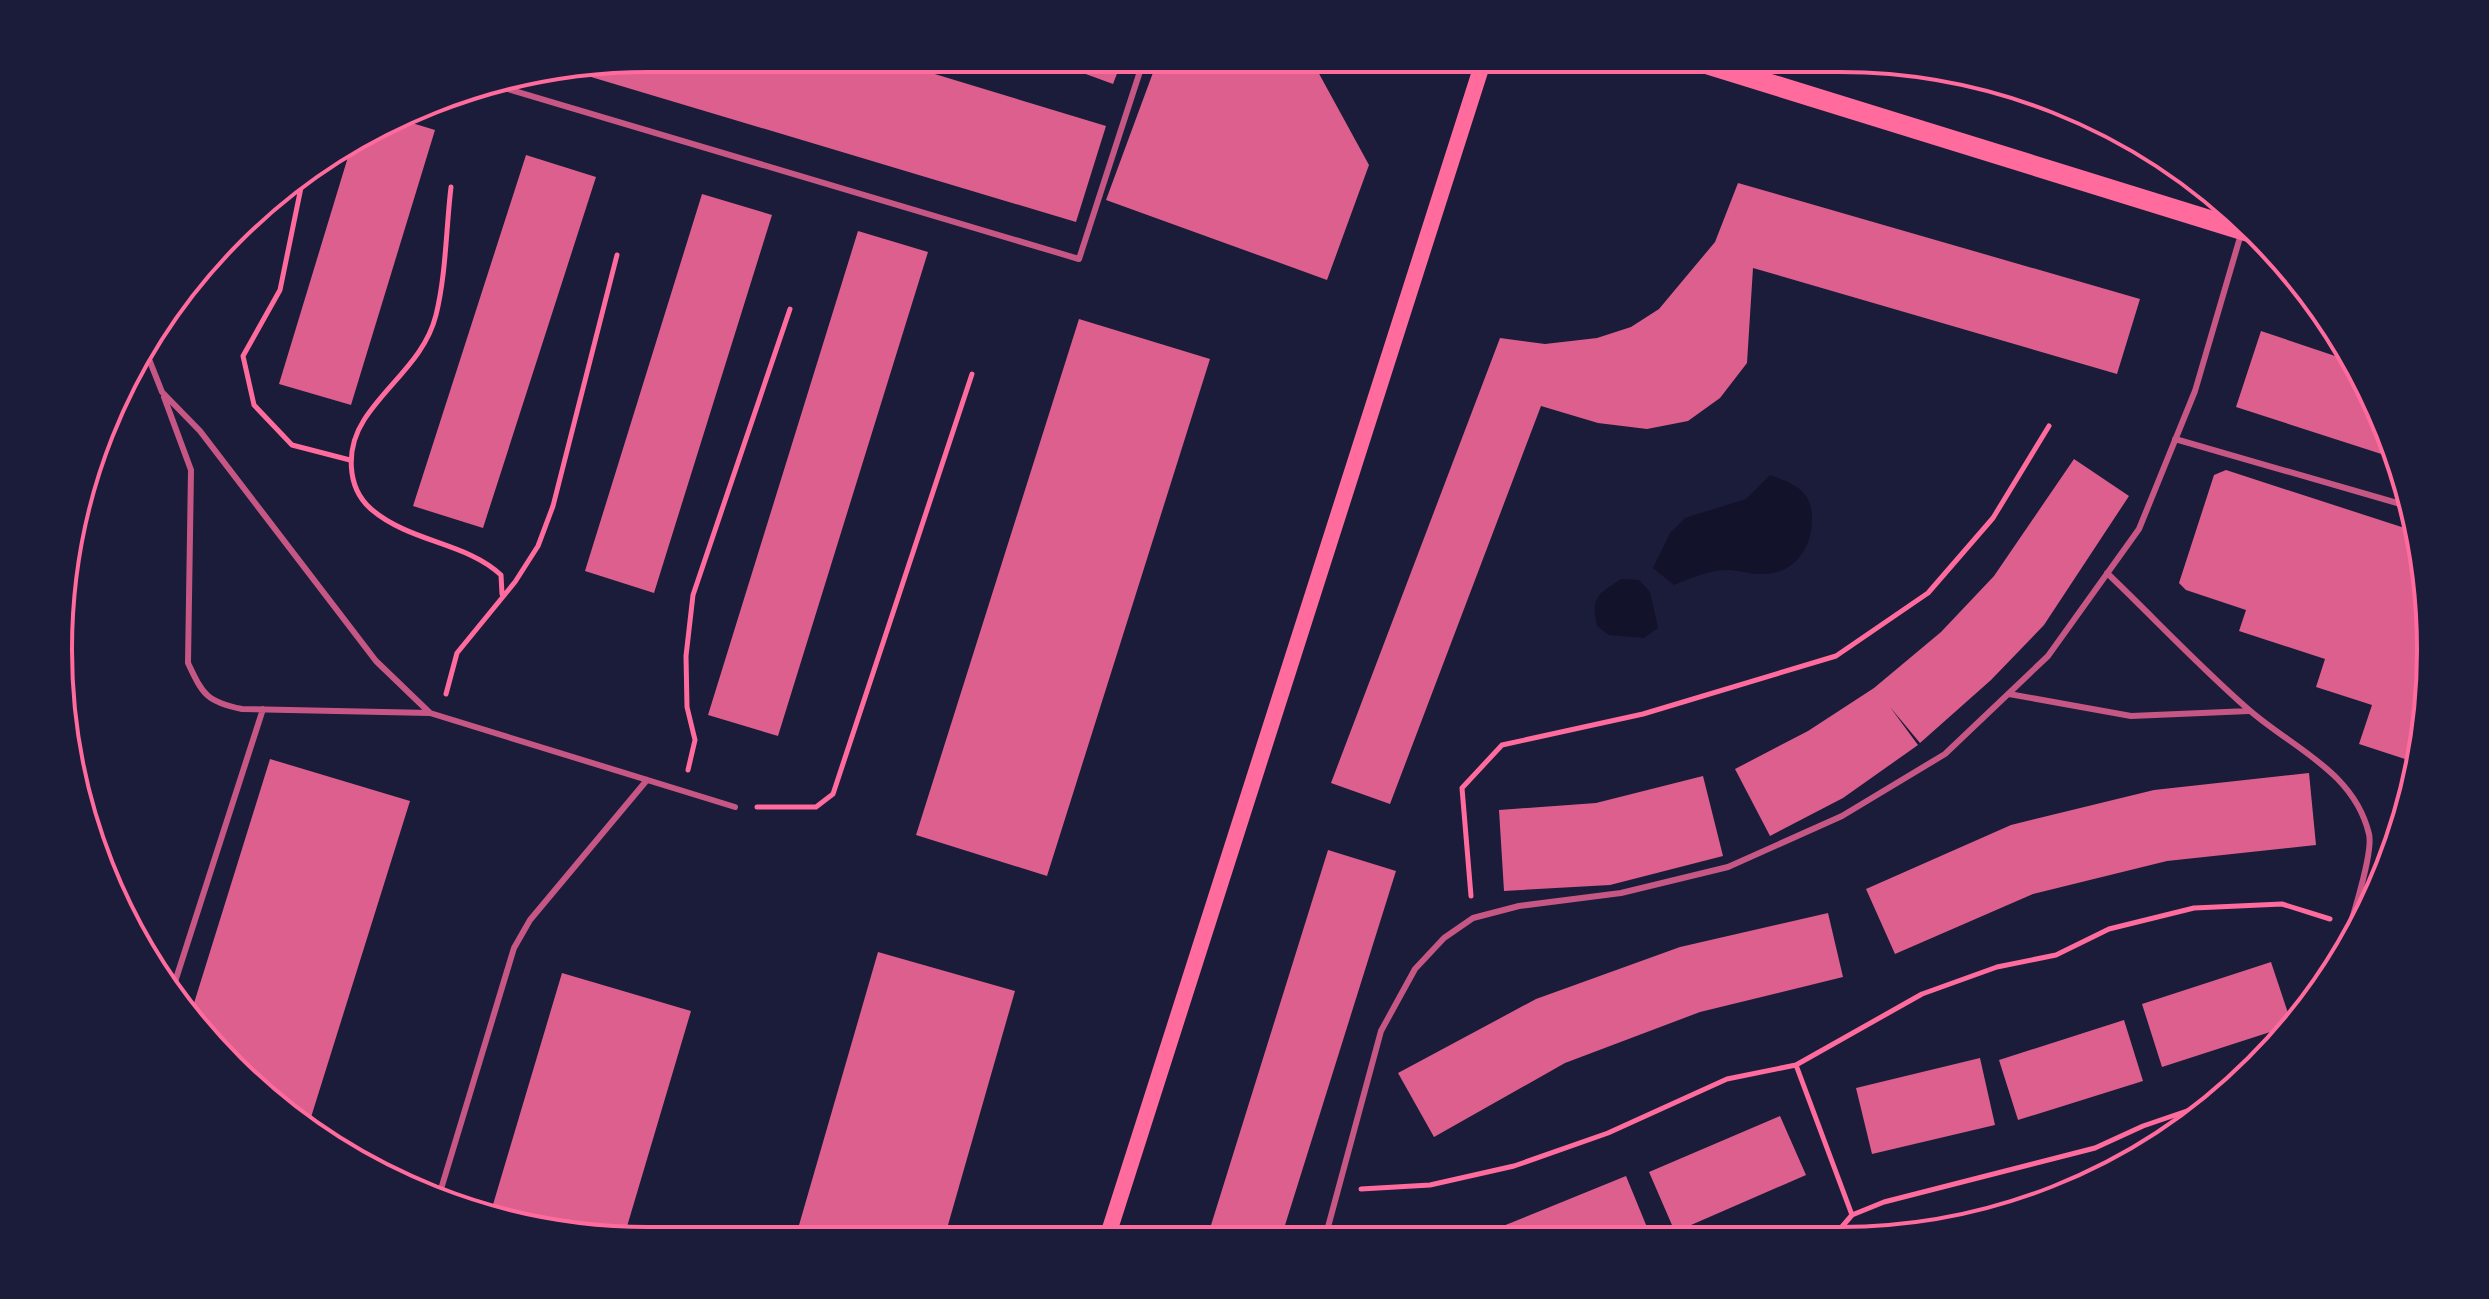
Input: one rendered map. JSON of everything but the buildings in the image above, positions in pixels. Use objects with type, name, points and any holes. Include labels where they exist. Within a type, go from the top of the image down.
[{"type":"main road","points":[[1111,1227],[1480,72]]},
{"type":"main road","points":[[1732,72],[2234,228]]},
{"type":"lane","points":[[510,90],[1079,259],[1140,72]]},
{"type":"lane","points":[[1328,1227],[1381,1031],[1415,969],[1444,938],[1473,918],[1519,906],[1621,893],[1728,867],[1842,816],[1945,754],[2048,656],[2139,529],[2195,391],[2247,240]]},
{"type":"lane","points":[[149,360],[191,470],[188,663],[201,692],[216,703],[263,709],[430,713],[735,807]]},
{"type":"lane","points":[[162,392],[200,431],[376,661],[430,713]]},
{"type":"lane","points":[[2175,439],[2398,503]]},
{"type":"lane","points":[[2107,573],[2249,711],[2328,767],[2360,810],[2370,837],[2354,911]]},
{"type":"lane","points":[[2009,694],[2131,716],[2249,711]]},
{"type":"lane","points":[[176,980],[263,709]]},
{"type":"lane","points":[[441,1188],[514,948],[530,920],[647,780]]},
{"type":"path","points":[[451,187],[436,317],[413,364],[362,422],[350,460],[354,490],[372,510],[416,538],[484,560],[501,575],[502,594]]},
{"type":"path","points":[[301,189],[280,290],[243,356],[254,405],[292,445],[350,460]]},
{"type":"path","points":[[440,716],[457,653],[502,594],[515,582],[538,546],[553,506],[617,255]]},
{"type":"path","points":[[683,791],[695,740],[687,707],[686,656],[693,595],[790,309]]},
{"type":"path","points":[[735,807],[816,807],[833,794],[972,374]]},
{"type":"path","points":[[1473,918],[1462,788],[1502,745],[1643,714],[1836,656],[1928,593],[1993,518],[2049,426]]},
{"type":"path","points":[[1339,1191],[1430,1185],[1514,1166],[1608,1133],[1727,1079],[1796,1065],[1922,994],[1997,967],[2056,955],[2123,925],[2194,908],[2282,904],[2347,924]]},
{"type":"path","points":[[1796,1065],[1852,1215]]},
{"type":"path","points":[[1842,1227],[1852,1215],[1884,1202],[2095,1148],[2143,1126],[2187,1111]]},
{"type":"shaded area","points":[[1770,475],[1800,490],[1811,509],[1808,541],[1804,551],[1790,566],[1771,573],[1714,571],[1674,585],[1653,568],[1670,533],[1685,518],[1746,499]]},
{"type":"shaded area","points":[[1621,579],[1639,580],[1650,592],[1658,628],[1644,638],[1609,635],[1597,626],[1595,609],[1598,598]]}]
